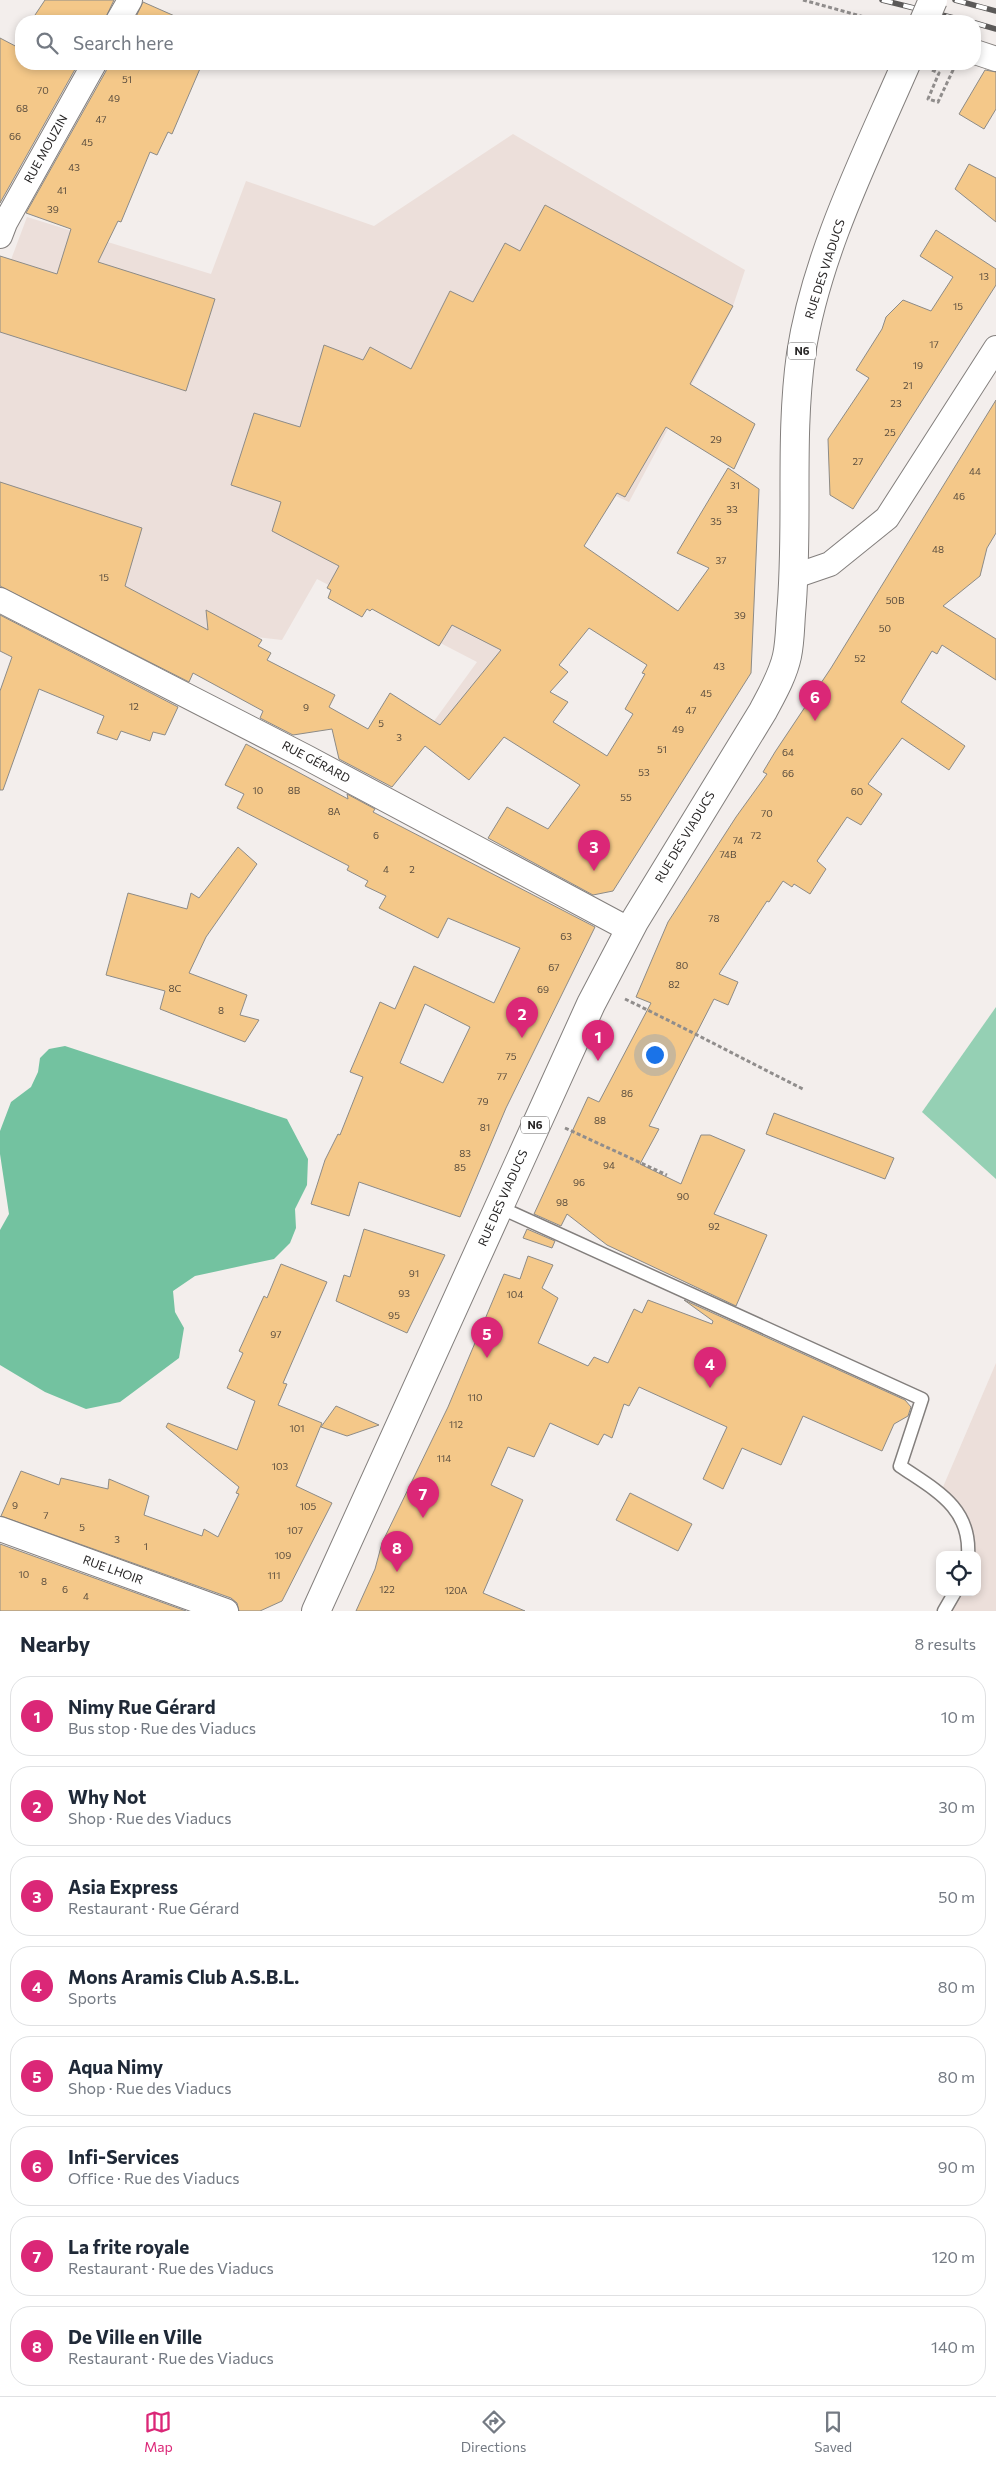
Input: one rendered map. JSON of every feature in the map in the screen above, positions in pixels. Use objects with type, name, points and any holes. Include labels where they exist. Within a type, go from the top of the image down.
[{"type":"main road","points":[[927,15],[933,0]]},
{"type":"main road","name":"RUE DES VIADUCS","points":[[316,1611],[539,1117],[600,987],[630,930],[763,711],[777,684],[787,657],[795,576],[796,408],[801,354],[811,306],[852,189],[903,70]]},
{"type":"street","points":[[121,15],[130,0]]},
{"type":"street","points":[[981,54],[996,59]]},
{"type":"street","name":"RUE MOUZIN","points":[[0,236],[5,223],[91,70]]},
{"type":"street","points":[[795,576],[830,564],[887,518],[996,348]]},
{"type":"street","name":"RUE GÉRARD","points":[[0,600],[306,757],[630,930]]},
{"type":"street","name":"RUE LHOIR","points":[[0,1529],[226,1611]]},
{"type":"lane","points":[[499,1207],[922,1399],[900,1466],[954,1505],[965,1524],[969,1542],[968,1551]]},
{"type":"lane","points":[[944,1611],[953,1596]]},
{"type":"path","points":[[803,0],[857,15]]},
{"type":"path","points":[[939,73],[928,98],[938,102],[952,70]]},
{"type":"path","points":[[600,987],[708,1039],[733,1054],[802,1089]]},
{"type":"path","points":[[539,1117],[667,1174]]},
{"type":"shaded area","points":[[513,134],[745,270],[732,309],[629,502],[616,496],[571,562],[588,624],[421,739],[477,662],[317,579],[282,640],[202,631],[0,580],[0,289],[27,217],[211,274],[246,181],[374,226]]},
{"type":"shaded area","points":[[996,1363],[996,1611],[944,1611],[953,1596],[981,1596],[981,1551],[968,1551],[969,1543],[940,1494]]},
{"type":"green space","points":[[996,1007],[996,1179],[922,1112]]},
{"type":"green space","points":[[65,1046],[287,1119],[308,1159],[307,1185],[295,1209],[296,1228],[290,1243],[274,1259],[195,1276],[173,1291],[175,1312],[184,1328],[179,1358],[120,1402],[86,1409],[45,1392],[0,1365],[0,1230],[9,1214],[0,1154],[0,1131],[11,1102],[31,1087],[38,1072],[40,1058],[49,1049]]},
{"type":"building","points":[[45,0],[114,0],[107,15],[35,15]]},
{"type":"building","points":[[143,2],[172,15],[137,15]]},
{"type":"building","points":[[0,38],[15,46],[15,70],[75,70],[0,203]]},
{"type":"building","points":[[199,70],[172,134],[168,132],[157,155],[150,152],[121,222],[118,221],[98,262],[215,299],[186,391],[0,332],[0,256],[57,274],[71,229],[26,213],[106,71]]},
{"type":"building","points":[[985,70],[996,72],[996,109],[984,129],[959,114]]},
{"type":"building","points":[[969,164],[996,178],[996,222],[955,189]]},
{"type":"building","points":[[545,205],[733,306],[690,384],[755,424],[734,469],[666,427],[625,497],[617,493],[584,546],[678,611],[709,568],[677,553],[728,468],[759,489],[751,673],[613,891],[593,895],[488,838],[507,807],[548,829],[580,785],[504,737],[469,780],[425,746],[392,787],[339,759],[332,729],[293,735],[260,718],[263,711],[193,673],[189,682],[0,586],[0,482],[142,528],[125,586],[208,630],[206,610],[262,640],[258,646],[271,653],[267,660],[335,695],[329,707],[368,729],[390,693],[440,725],[501,650],[452,625],[439,646],[372,609],[370,611],[367,609],[362,617],[328,598],[331,590],[327,588],[339,566],[272,531],[281,502],[231,485],[254,413],[300,427],[324,345],[363,360],[370,347],[411,369],[450,291],[473,302],[505,243],[520,251]],"holes":[[[589,628],[647,665],[642,673],[645,674],[625,709],[633,714],[607,756],[553,722],[568,702],[550,692],[568,672],[559,665]]]},
{"type":"building","points":[[936,230],[996,269],[996,285],[853,509],[830,495],[828,439],[869,378],[856,370],[882,329],[886,317],[903,300],[931,311],[953,277],[920,256]]},
{"type":"building","points":[[996,400],[996,533],[987,548],[980,576],[943,606],[996,639],[996,680],[942,645],[937,654],[932,651],[901,702],[965,746],[949,770],[902,738],[868,784],[882,794],[861,825],[847,817],[817,861],[826,869],[810,894],[794,884],[792,887],[783,881],[769,902],[767,901],[719,974],[738,982],[728,1005],[714,999],[649,1126],[659,1129],[640,1164],[681,1184],[701,1135],[710,1135],[745,1150],[714,1214],[767,1235],[736,1306],[607,1245],[567,1214],[561,1226],[534,1214],[588,1097],[599,1102],[651,1003],[636,997],[668,922],[736,817],[767,774],[763,772],[775,752],[831,668]]},
{"type":"building","points":[[0,615],[178,707],[165,735],[153,732],[150,741],[121,731],[117,740],[97,733],[104,716],[39,689],[3,790],[0,790],[0,691],[12,657],[0,651]]},
{"type":"building","points":[[246,744],[348,799],[347,794],[375,809],[373,812],[595,927],[506,1108],[460,1217],[359,1182],[349,1216],[311,1204],[325,1160],[338,1134],[340,1135],[363,1077],[350,1072],[380,1002],[395,1009],[414,966],[494,1003],[520,948],[448,918],[438,938],[379,908],[386,896],[365,886],[368,881],[347,870],[349,866],[237,808],[244,794],[225,785]],"holes":[[[425,1004],[470,1027],[443,1083],[400,1063]]]},
{"type":"building","points":[[238,847],[257,864],[206,937],[189,973],[247,995],[240,1015],[259,1020],[245,1042],[160,1009],[165,991],[106,975],[128,893],[187,909],[191,893],[199,898]]},
{"type":"building","points":[[774,1113],[894,1158],[885,1179],[766,1134]]},
{"type":"building","points":[[364,1229],[445,1255],[407,1333],[336,1301],[344,1275],[350,1277]]},
{"type":"building","points":[[527,1229],[555,1241],[552,1248],[523,1238]]},
{"type":"building","points":[[528,1256],[553,1265],[542,1288],[558,1298],[538,1343],[588,1366],[594,1357],[608,1363],[634,1309],[642,1313],[648,1300],[712,1324],[713,1321],[684,1300],[905,1400],[911,1407],[908,1416],[894,1424],[882,1451],[803,1416],[781,1465],[742,1448],[723,1489],[703,1479],[727,1427],[639,1387],[629,1406],[624,1404],[612,1438],[604,1434],[598,1445],[550,1423],[534,1457],[508,1447],[491,1485],[523,1500],[483,1593],[525,1611],[356,1611],[375,1569],[382,1543],[448,1407],[504,1274],[520,1279]]},
{"type":"building","points":[[281,1264],[327,1282],[283,1383],[287,1384],[278,1405],[322,1423],[296,1486],[332,1503],[282,1601],[260,1611],[239,1611],[237,1603],[231,1598],[1,1516],[21,1471],[59,1485],[61,1478],[108,1489],[109,1479],[149,1496],[144,1515],[202,1536],[204,1529],[218,1537],[239,1494],[236,1493],[239,1487],[166,1427],[168,1423],[237,1450],[255,1401],[227,1388],[243,1353],[239,1351],[264,1296],[267,1298]]},
{"type":"building","points":[[336,1406],[379,1425],[347,1436],[321,1427]]},
{"type":"building","points":[[630,1493],[692,1524],[678,1551],[616,1520]]},
{"type":"building","points":[[0,1544],[186,1611],[0,1611]]},
{"type":"railway","points":[[882,0],[942,15]]},
{"type":"railway","points":[[955,0],[996,11]]},
{"type":"railway","points":[[981,25],[996,29]]},
{"type":"place","name":"Infi-Services","points":[[815,721]]},
{"type":"place","name":"Asia Express","points":[[594,871]]},
{"type":"place","name":"Why Not","points":[[522,1038]]},
{"type":"place","name":"Nimy Rue Gérard","points":[[598,1061]]},
{"type":"place","name":"Aqua Nimy","points":[[487,1358]]},
{"type":"place","name":"Mons Aramis Club A.S.B.L.","points":[[710,1388]]},
{"type":"place","name":"La frite royale","points":[[423,1518]]},
{"type":"place","name":"De Ville en Ville","points":[[397,1572]]}]
